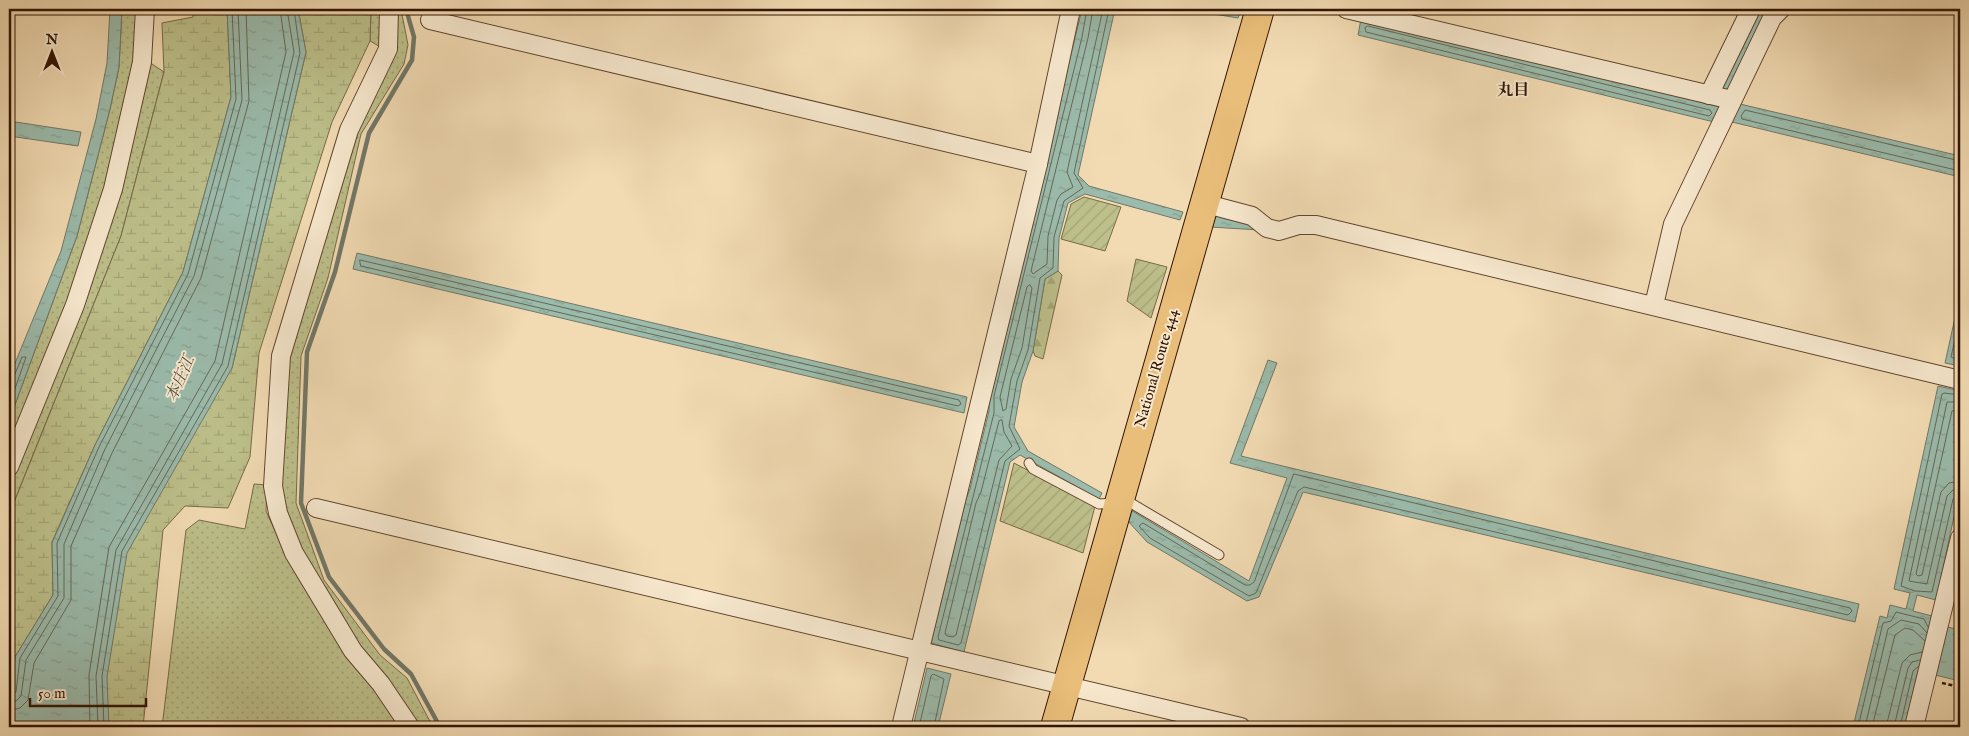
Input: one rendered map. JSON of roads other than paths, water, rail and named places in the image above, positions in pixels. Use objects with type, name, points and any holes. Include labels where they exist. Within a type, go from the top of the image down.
[{"type":"highway","name":"National Route 444","points":[[1055,727],[1203,203],[1260,9]]},
{"type":"street","points":[[9,467],[75,305],[110,198],[142,62],[145,9]]},
{"type":"street","points":[[388,9],[388,49],[349,130],[281,356],[273,486],[278,513],[294,553],[353,651],[381,684],[410,727]]},
{"type":"street","points":[[901,727],[1038,164],[1071,9]]},
{"type":"street","points":[[1346,9],[1732,100]]},
{"type":"street","points":[[1709,95],[1750,11],[1749,9]]},
{"type":"street","points":[[1654,305],[1673,224],[1772,18],[1781,9]]},
{"type":"street","points":[[430,20],[1038,164]]},
{"type":"street","points":[[1203,203],[1252,216],[1267,228],[1279,231],[1299,225],[1316,225],[1958,379]]},
{"type":"street","points":[[316,508],[945,659],[1241,727]]},
{"type":"street","points":[[1914,727],[1942,619],[1960,538]]},
{"type":"lane","points":[[1029,463],[1033,469],[1099,504],[1129,502],[1219,555]]},
{"type":"water","points":[[110,9],[122,9],[119,67],[110,109],[77,236],[9,421],[9,378],[61,251],[96,119],[107,63]]},
{"type":"water","name":"本庄江","points":[[227,9],[298,9],[306,52],[232,368],[127,553],[107,677],[109,727],[9,727],[15,657],[53,595],[52,543],[95,445],[183,272],[231,97]]},
{"type":"water","points":[[1082,9],[1115,9],[1078,175],[1089,186],[1183,212],[1180,220],[1085,194],[1068,203],[1059,238],[1058,271],[1045,279],[1033,351],[1022,382],[1014,427],[1028,451],[1102,493],[1099,499],[1020,455],[1010,462],[964,652],[931,643],[989,411],[989,396]]},
{"type":"water","points":[[1184,9],[1228,9],[1241,11],[1238,18]]},
{"type":"water","points":[[1756,9],[1770,9],[1765,13],[1729,91],[1723,90],[1721,87]]},
{"type":"water","points":[[1361,19],[1721,107],[1714,122],[1358,35]]},
{"type":"water","points":[[1740,104],[1960,156],[1960,177],[1732,122]]},
{"type":"water","points":[[9,121],[81,132],[78,146],[9,136]]},
{"type":"water","points":[[1212,215],[1252,223],[1260,230],[1210,227]]},
{"type":"water","points":[[357,253],[967,397],[964,413],[353,269]]},
{"type":"water","points":[[1960,295],[1960,366],[1945,363]]},
{"type":"water","points":[[1268,360],[1277,363],[1241,456],[1859,604],[1855,622],[1303,492],[1259,597],[1247,601],[1147,542],[1127,520],[1129,509],[1249,581],[1287,478],[1230,463]]},
{"type":"water","points":[[1938,386],[1960,391],[1960,489],[1936,600],[1917,595],[1913,611],[1932,616],[1931,623],[1960,630],[1960,681],[1918,671],[1905,727],[1853,727],[1880,616],[1887,618],[1890,605],[1906,609],[1910,593],[1894,589]]},
{"type":"water","points":[[927,668],[951,674],[938,727],[913,727]]},
{"type":"waterway","points":[[406,9],[414,37],[412,60],[369,133],[335,272],[307,352],[301,503],[329,577],[384,649],[411,674],[440,727]]},
{"type":"district","name":"丸目","points":[[1513,89]]}]
